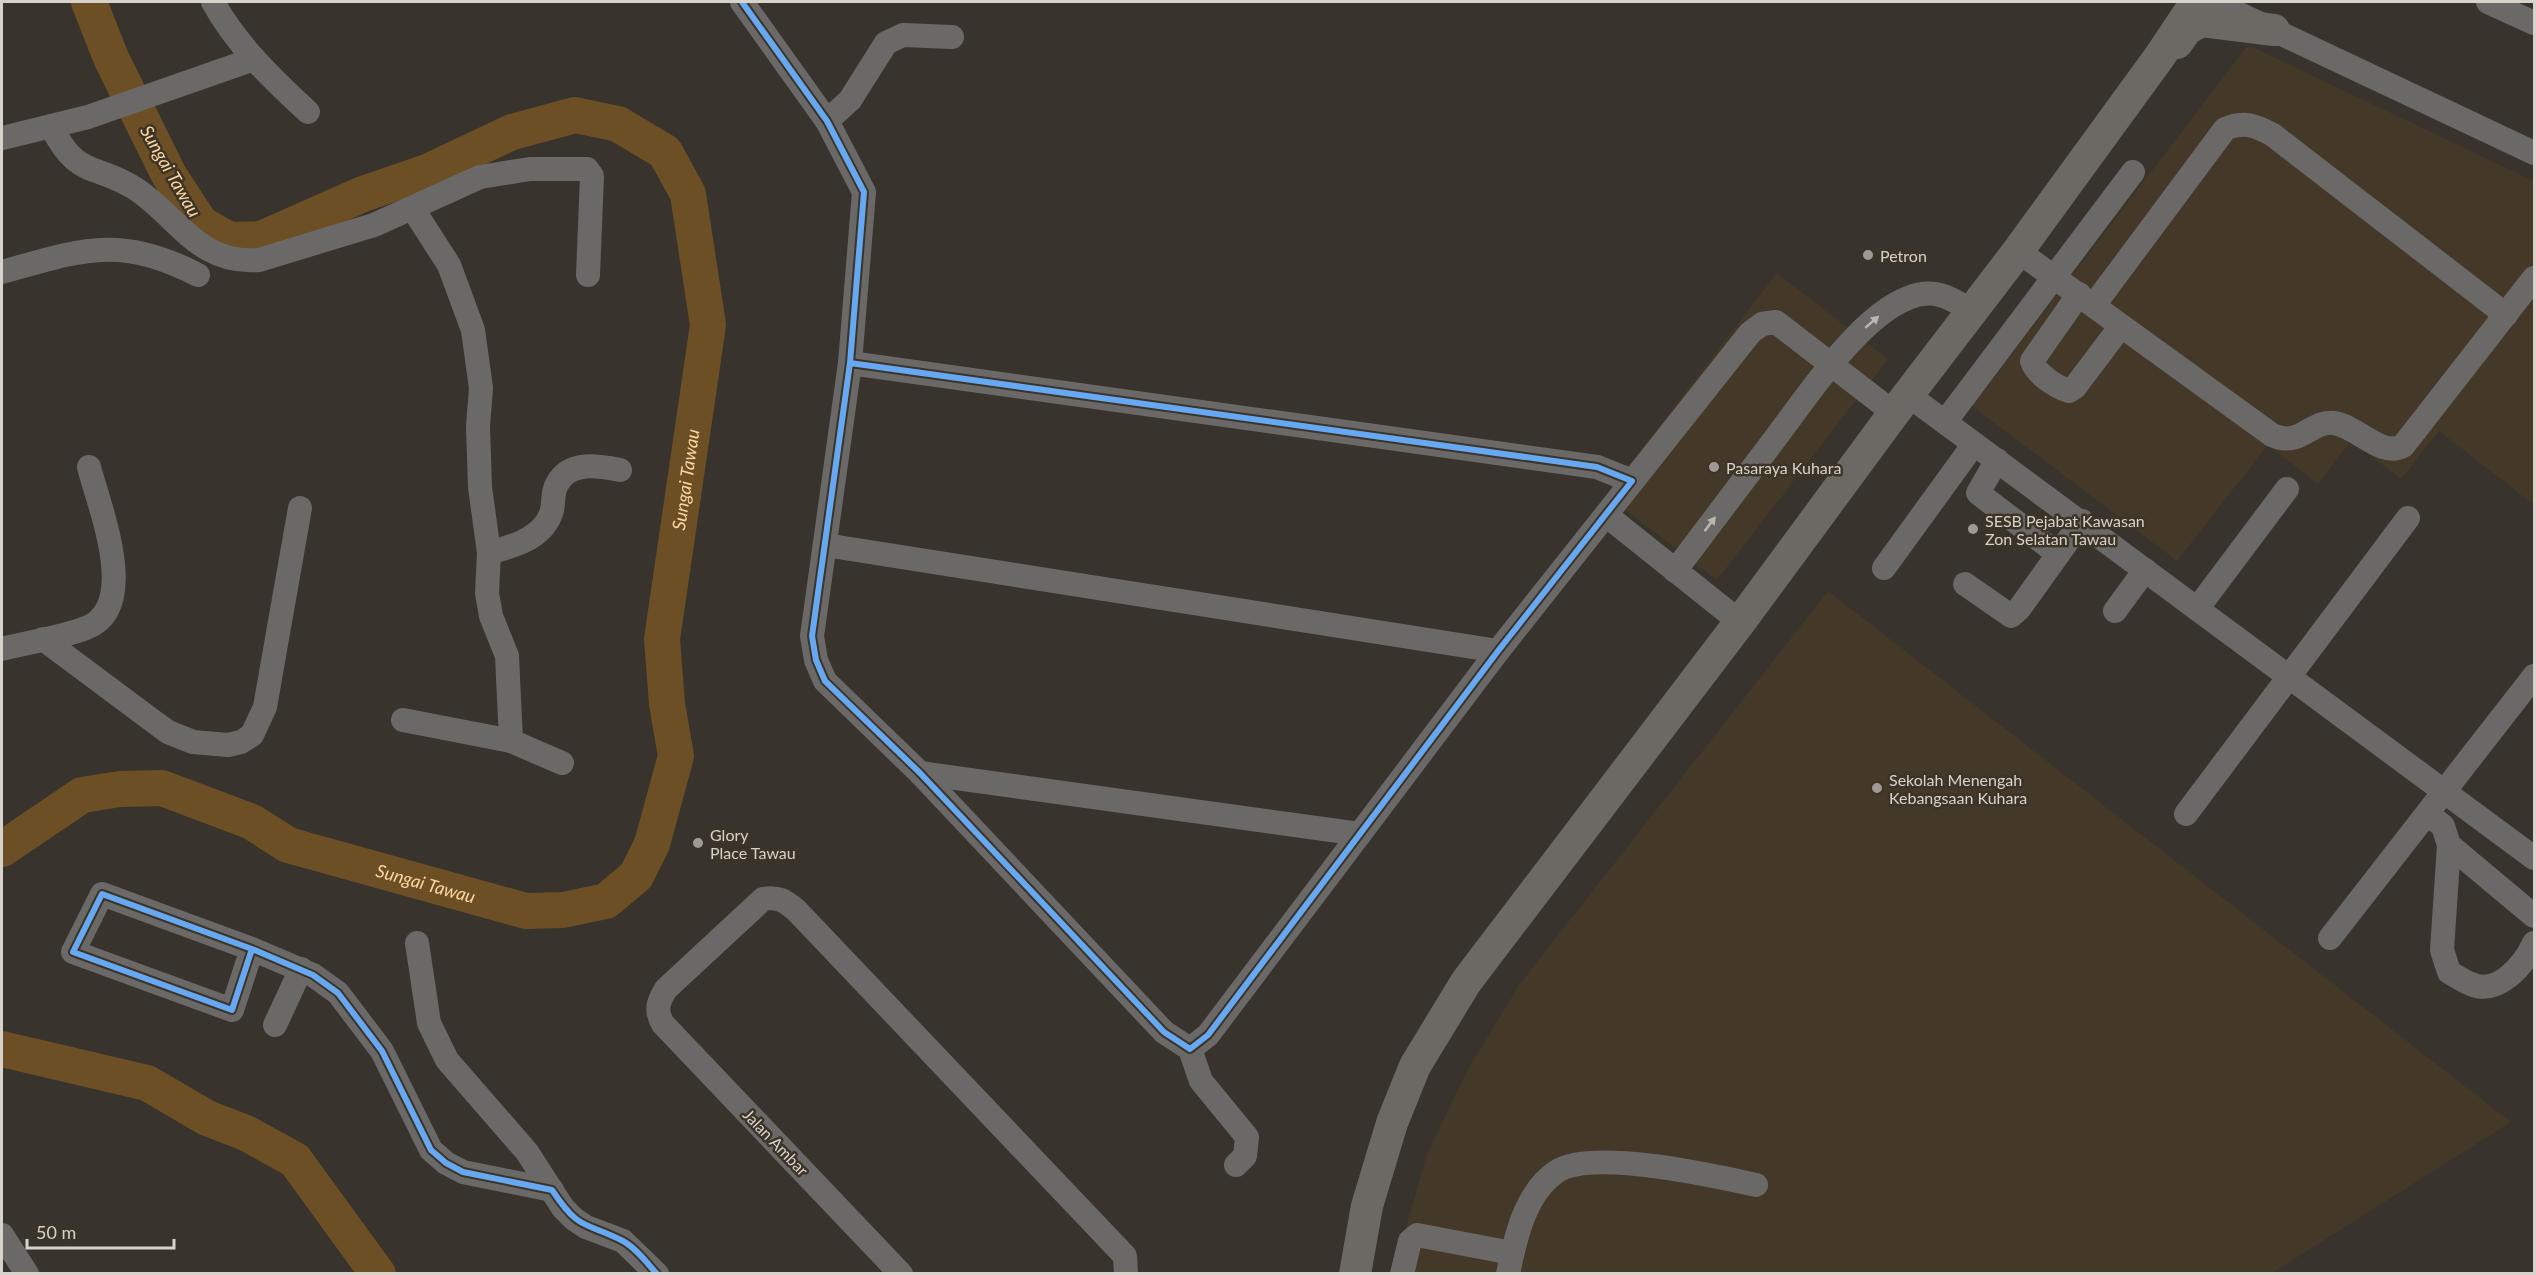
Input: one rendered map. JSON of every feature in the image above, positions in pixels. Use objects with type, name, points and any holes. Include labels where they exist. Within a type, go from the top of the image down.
[{"type":"main road","points":[[1355,1274],[1364,1218],[1377,1166],[1415,1066],[1437,1026],[1504,930],[1740,622],[1901,404],[2018,251],[2160,56],[2196,2]]},
{"type":"main road","points":[[2246,2],[2274,30]]},
{"type":"main road","points":[[2160,56],[2172,50],[2187,29],[2202,21],[2274,30]]},
{"type":"street","points":[[213,2],[225,23],[254,59],[308,112]]},
{"type":"street","points":[[742,2],[827,121],[864,192],[850,363],[812,636],[816,660],[825,681],[920,773],[1164,1032],[1190,1049],[1201,1081],[1247,1137],[1248,1147],[1245,1156],[1236,1165]]},
{"type":"street","points":[[2214,2],[2535,153]]},
{"type":"street","points":[[2488,2],[2535,23]]},
{"type":"street","points":[[827,121],[850,100],[886,43],[903,34],[952,37]]},
{"type":"street","points":[[2,138],[88,117],[254,59]]},
{"type":"street","points":[[2121,326],[2075,387],[2068,391],[2060,388],[2034,368],[2032,361],[2086,300],[2225,129],[2239,123],[2257,126],[2272,135],[2506,315]]},
{"type":"street","points":[[51,126],[62,148],[77,163],[129,185],[203,248],[240,262],[259,260],[374,225],[480,177],[530,169],[587,169],[592,176],[588,275]]},
{"type":"street","points":[[1945,422],[2133,172]]},
{"type":"street","points":[[413,209],[448,265],[472,330],[482,388],[478,426],[480,487],[489,553],[487,594],[490,616],[507,656],[511,741]]},
{"type":"street","points":[[2,272],[63,255],[103,249],[143,252],[172,262],[198,275]]},
{"type":"street","points":[[2018,251],[2272,435],[2293,439],[2325,424],[2336,423],[2384,447],[2395,449],[2403,446],[2535,278]]},
{"type":"street","points":[[1675,571],[1832,364],[1867,327],[1889,309],[1909,297],[1943,294],[1972,311]]},
{"type":"street","points":[[1190,1049],[1208,1035],[1498,651],[1750,333],[1762,324],[1776,322],[1832,364],[1901,404],[1945,422],[2082,521],[2289,678],[2535,858]]},
{"type":"street","points":[[850,363],[1597,467],[1632,481]]},
{"type":"street","points":[[1884,568],[1974,444]]},
{"type":"street","points":[[1998,460],[1978,493],[2058,554]]},
{"type":"street","points":[[489,553],[525,541],[541,529],[553,513],[557,484],[579,467],[592,464],[620,471]]},
{"type":"street","points":[[2,649],[88,627],[107,610],[113,595],[116,573],[89,467]]},
{"type":"street","points":[[2197,609],[2288,489]]},
{"type":"street","points":[[43,639],[168,732],[210,745],[228,746],[241,742],[252,735],[265,707],[300,508]]},
{"type":"street","points":[[1606,515],[1740,622]]},
{"type":"street","points":[[2186,814],[2408,518]]},
{"type":"street","points":[[1965,584],[2011,616],[2019,609],[2082,521]]},
{"type":"street","points":[[825,545],[1498,651]]},
{"type":"street","points":[[2115,611],[2145,570]]},
{"type":"street","points":[[2330,938],[2429,815],[2535,676]]},
{"type":"street","points":[[403,720],[511,741],[562,763]]},
{"type":"street","points":[[920,773],[1360,834]]},
{"type":"street","points":[[2429,815],[2443,826],[2449,844],[2442,950],[2449,972],[2473,986],[2498,984],[2517,970],[2535,943]]},
{"type":"street","points":[[2449,844],[2535,916]]},
{"type":"street","points":[[252,949],[232,1010],[73,952],[102,894],[252,949],[301,969],[338,993],[362,1023],[382,1052],[431,1150],[463,1172],[552,1190]]},
{"type":"street","name":"Jalan Ambar","points":[[901,1274],[663,1024],[657,1008],[666,989],[763,899],[773,897],[785,901],[1125,1256],[1127,1271]]},
{"type":"street","points":[[417,943],[429,1023],[447,1060],[527,1152],[574,1220],[623,1241],[657,1274]]},
{"type":"street","points":[[275,1025],[301,969]]},
{"type":"street","points":[[1402,1274],[1410,1241],[1417,1235],[1510,1263],[1534,1195],[1548,1179],[1569,1166],[1620,1163],[1679,1168],[1756,1185]]},
{"type":"street","points":[[2,1235],[27,1274]]},
{"type":"shaded area","points":[[2248,45],[2534,181],[2534,505],[2439,431],[2401,479],[2351,441],[2318,484],[2268,445],[2177,561],[1972,406]]},
{"type":"shaded area","points":[[1777,273],[1888,359],[1717,580],[1606,495]]},
{"type":"shaded area","name":"Sekolah Menengah Kebangsaan Kuhara","points":[[1828,591],[2511,1122],[2272,1273],[1396,1274],[1405,1230],[1427,1154],[1467,1071],[1519,985]]},
{"type":"waterway","name":"Sungai Tawau","points":[[2,849],[82,795],[120,789],[162,788],[252,822],[288,845],[526,911],[563,910],[606,901],[636,876],[652,844],[676,756],[667,704],[662,639],[708,325],[688,194],[665,152],[618,124],[575,115],[512,132],[427,172],[363,194],[261,239],[229,240],[201,224],[169,175],[111,58],[89,2]]},
{"type":"waterway","name":"Sungai Tawau","points":[[2,1049],[147,1083],[207,1118],[246,1133],[295,1160],[378,1274]]},
{"type":"cycle path","points":[[742,2],[827,121],[864,192],[850,363],[812,636],[816,660],[825,681],[920,773],[1164,1032],[1190,1049],[1208,1035],[1498,651],[1632,481],[1597,467],[850,363]]},
{"type":"cycle path","points":[[252,949],[232,1010],[73,952],[102,894],[252,949],[313,975],[338,993],[382,1051],[431,1150],[446,1163],[463,1172],[552,1190],[576,1219],[628,1244],[657,1274]]},
{"type":"place","name":"Petron","points":[[1868,255]]},
{"type":"place","name":"Pasaraya Kuhara","points":[[1714,467]]},
{"type":"place","name":"SESB Pejabat Kawasan Zon Selatan Tawau","points":[[1973,529]]},
{"type":"place","name":"Sekolah Menengah Kebangsaan Kuhara","points":[[1877,788]]},
{"type":"place","name":"Glory Place Tawau","points":[[698,843]]}]
